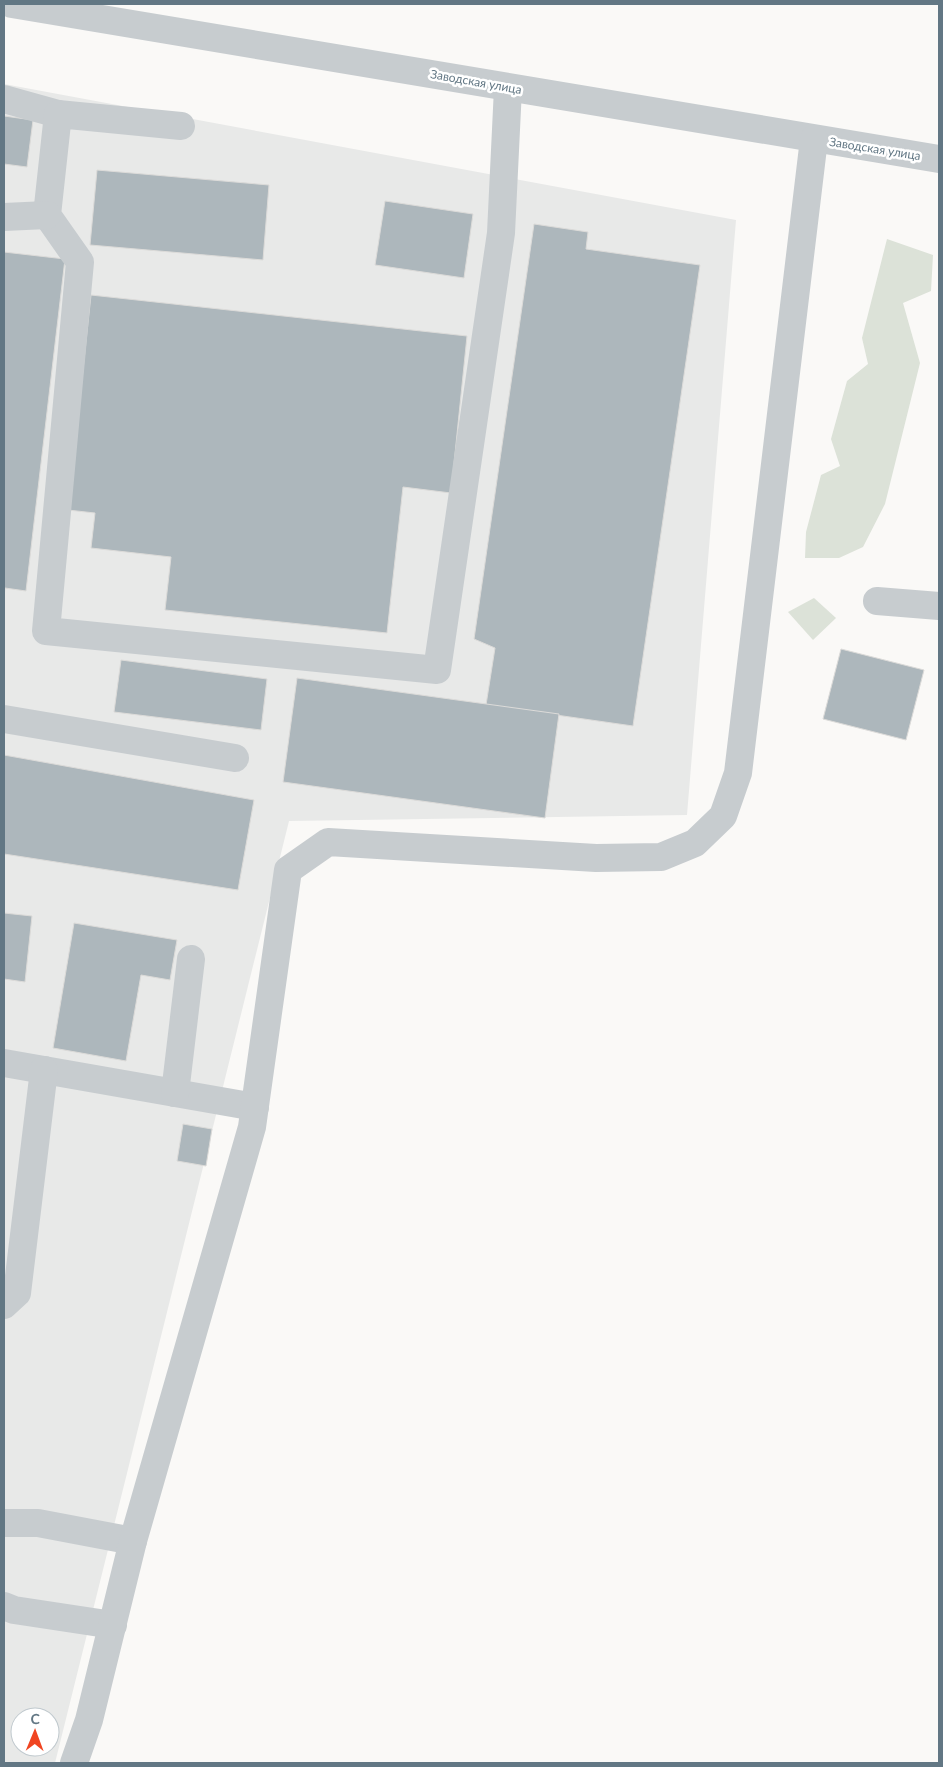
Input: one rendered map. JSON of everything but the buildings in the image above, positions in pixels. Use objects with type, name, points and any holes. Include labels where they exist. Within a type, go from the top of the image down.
[{"type":"street","name":"Заводская улица","points":[[12,4],[939,159]]},
{"type":"street","points":[[58,114],[46,216],[80,262],[46,631],[437,670],[501,233],[508,88]]},
{"type":"street","points":[[4,99],[58,114],[181,126]]},
{"type":"street","points":[[74,1763],[89,1720],[133,1541],[252,1127],[288,870],[328,842],[596,858],[661,857],[695,843],[723,816],[738,773],[814,139]]},
{"type":"street","points":[[4,217],[46,216]]},
{"type":"street","points":[[877,601],[939,606]]},
{"type":"street","points":[[4,719],[234,758]]},
{"type":"street","points":[[175,1093],[191,959]]},
{"type":"street","points":[[4,1063],[255,1106]]},
{"type":"street","points":[[4,1305],[17,1293],[44,1070]]},
{"type":"street","points":[[4,1524],[38,1523],[133,1541]]},
{"type":"street","points":[[4,1606],[14,1610],[113,1625]]},
{"type":"shaded area","points":[[4,84],[736,220],[687,815],[289,821],[60,1743],[60,1707],[10,1707],[10,1757],[56,1757],[55,1763],[4,1763]]},
{"type":"shaded area","points":[[887,239],[933,255],[931,291],[903,303],[920,363],[885,504],[863,547],[839,558],[805,558],[806,532],[821,475],[840,466],[831,439],[847,381],[868,364],[862,338]]},
{"type":"shaded area","points":[[814,598],[836,618],[813,640],[788,612]]}]
